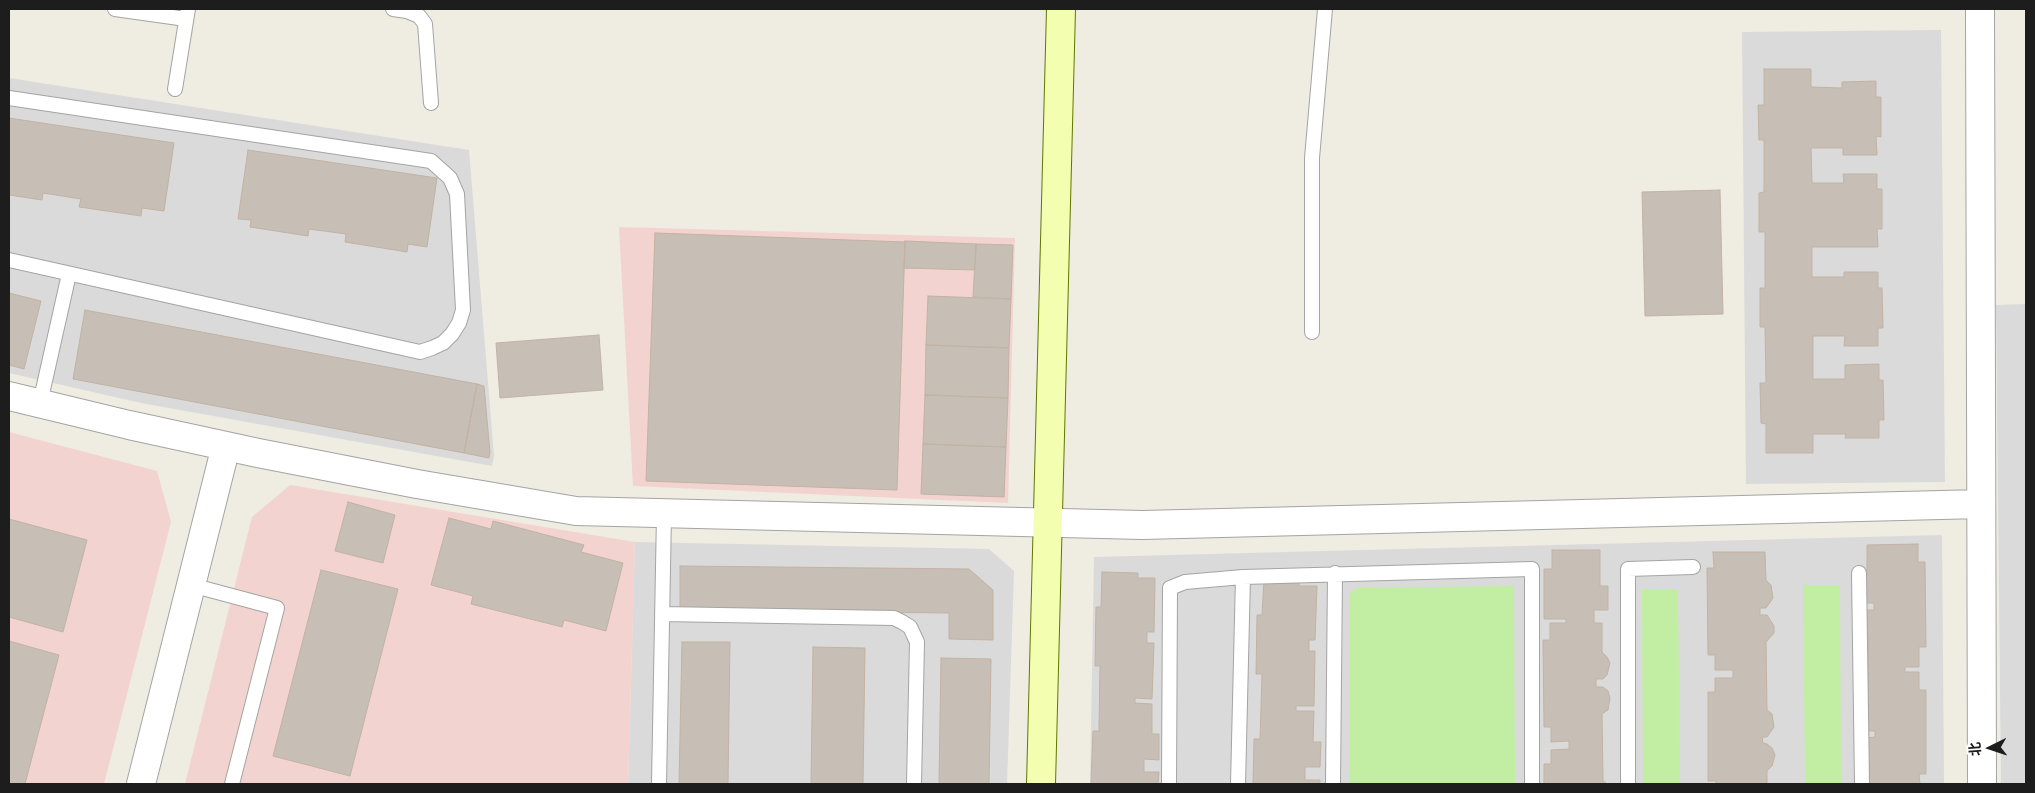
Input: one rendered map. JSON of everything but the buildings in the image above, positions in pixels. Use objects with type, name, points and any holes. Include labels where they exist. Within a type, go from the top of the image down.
[{"type":"street","points":[[1041,784],[1061,9]]},
{"type":"street","points":[[1980,9],[1982,784]]},
{"type":"street","points":[[9,396],[226,446],[417,484],[576,511],[1142,525],[1981,504]]},
{"type":"street","points":[[141,784],[226,446]]},
{"type":"lane","points":[[115,9],[187,14],[175,89]]},
{"type":"lane","points":[[393,9],[407,11],[419,16],[425,24],[431,103]]},
{"type":"lane","points":[[1312,332],[1312,158],[1325,9]]},
{"type":"lane","points":[[9,98],[431,161],[450,178],[457,194],[463,310],[459,323],[447,338],[432,348],[420,352],[9,260]]},
{"type":"lane","points":[[40,403],[69,274]]},
{"type":"lane","points":[[659,784],[664,514]]},
{"type":"lane","points":[[1628,784],[1628,568],[1693,567]]},
{"type":"lane","points":[[1169,784],[1170,588],[1185,582],[1243,577],[1532,569],[1532,784]]},
{"type":"lane","points":[[1859,572],[1862,784]]},
{"type":"lane","points":[[1333,784],[1335,573]]},
{"type":"lane","points":[[1238,784],[1243,577]]},
{"type":"lane","points":[[191,586],[277,608],[232,784]]},
{"type":"lane","points":[[662,614],[894,618],[910,627],[917,642],[914,784]]},
{"type":"shaded area","points":[[1941,30],[1945,482],[1746,484],[1742,32]]},
{"type":"shaded area","points":[[9,78],[469,150],[494,456],[492,466],[141,403],[9,373]]},
{"type":"shaded area","points":[[619,227],[1015,238],[1008,503],[633,486]]},
{"type":"shaded area","points":[[2026,304],[2026,784],[2001,784],[1996,305]]},
{"type":"shaded area","points":[[9,432],[157,471],[171,522],[104,784],[9,784]]},
{"type":"shaded area","points":[[290,485],[635,542],[628,784],[185,784],[252,517]]},
{"type":"shaded area","points":[[1942,535],[1944,784],[1090,784],[1094,557]]},
{"type":"shaded area","points":[[635,542],[989,549],[1014,571],[1007,784],[628,784]]},
{"type":"green space","points":[[1803,585],[1840,585],[1841,784],[1805,784]]},
{"type":"green space","points":[[1514,586],[1515,784],[1350,784],[1350,594],[1356,588]]},
{"type":"green space","points":[[1642,589],[1678,589],[1680,784],[1643,784]]}]
